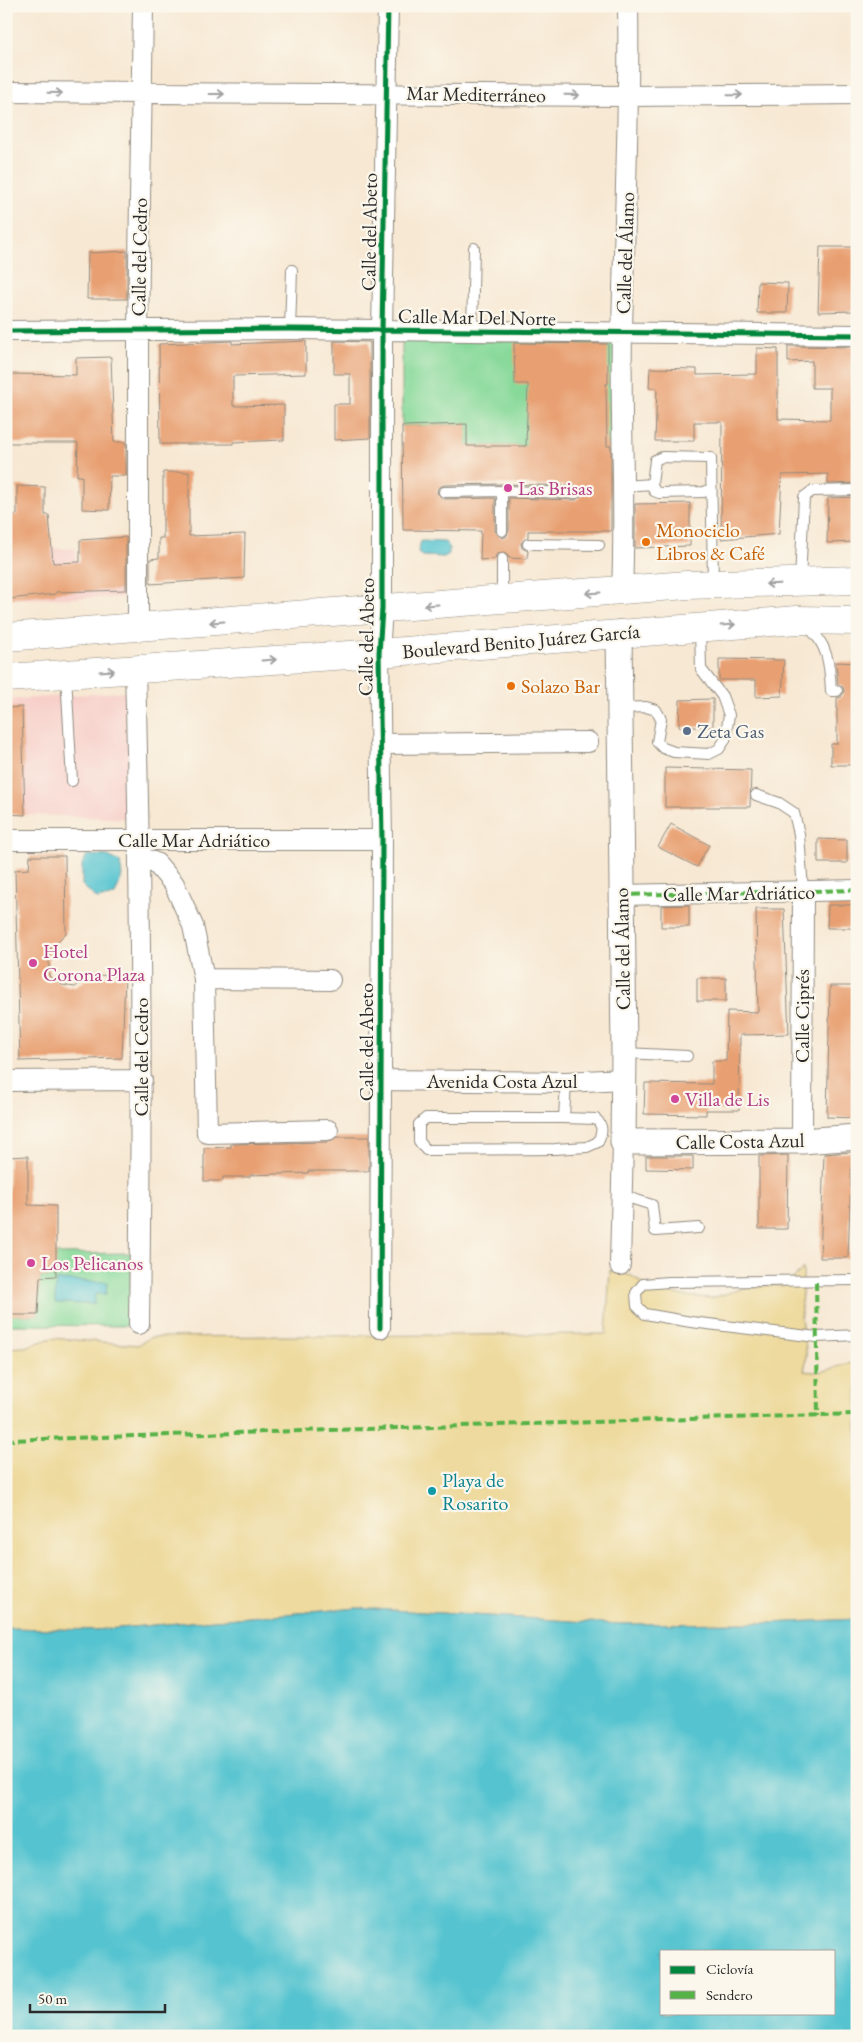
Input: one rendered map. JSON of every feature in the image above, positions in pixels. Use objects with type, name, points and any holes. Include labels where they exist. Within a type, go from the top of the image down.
[{"type":"main road","name":"Boulevard Benito Juárez García","points":[[6,637],[687,586],[857,580]]},
{"type":"main road","name":"Boulevard Benito Juárez García","points":[[6,678],[378,653],[797,620],[857,622]]},
{"type":"street","name":"Calle del Cedro","points":[[138,627],[138,329],[143,6]]},
{"type":"street","name":"Calle del Abeto","points":[[380,1328],[382,840],[378,653],[382,609],[382,331],[388,6]]},
{"type":"street","name":"Calle del Álamo","points":[[622,591],[624,486],[622,334],[630,96],[628,6]]},
{"type":"street","name":"Mar Mediterráneo","points":[[6,92],[630,96],[857,94]]},
{"type":"street","name":"Calle Mar Del Norte","points":[[6,331],[290,329],[857,335]]},
{"type":"street","name":"Calle del Álamo","points":[[619,633],[624,1053],[620,1265]]},
{"type":"street","name":"Calle del Cedro","points":[[135,669],[140,848],[142,1080],[139,1324]]},
{"type":"street","points":[[380,744],[588,742]]},
{"type":"street","name":"Calle Mar Adriático","points":[[6,840],[140,848],[382,840]]},
{"type":"street","points":[[140,848],[174,884],[193,926],[204,978],[207,1133],[328,1130]]},
{"type":"street","name":"Calle Mar Adriático","points":[[621,895],[857,890]]},
{"type":"street","name":"Calle Ciprés","points":[[802,891],[802,1141]]},
{"type":"street","points":[[204,978],[330,980]]},
{"type":"street","points":[[6,1082],[142,1080]]},
{"type":"street","name":"Avenida Costa Azul","points":[[381,1080],[566,1082],[623,1080]]},
{"type":"street","name":"Calle Costa Azul","points":[[623,1142],[802,1141],[857,1137]]},
{"type":"lane","points":[[472,332],[474,248]]},
{"type":"lane","points":[[290,329],[292,270]]},
{"type":"lane","points":[[711,489],[704,492],[658,493],[654,491],[652,484],[655,460],[662,457],[711,458],[713,464],[711,489],[713,586]]},
{"type":"lane","points":[[624,486],[652,484]]},
{"type":"lane","points":[[800,582],[804,497],[812,491],[857,490]]},
{"type":"lane","points":[[444,492],[576,493]]},
{"type":"lane","points":[[502,492],[502,531]]},
{"type":"lane","points":[[528,544],[599,545]]},
{"type":"lane","points":[[502,559],[502,600]]},
{"type":"lane","points":[[797,620],[814,632],[828,654],[831,691],[837,691]]},
{"type":"lane","points":[[619,708],[656,710],[661,719],[657,742],[663,748],[674,752],[709,754],[719,749],[725,740],[729,715],[722,696],[701,669],[700,627]]},
{"type":"lane","points":[[66,674],[72,781]]},
{"type":"lane","points":[[756,795],[780,802],[794,813],[799,834],[802,891]]},
{"type":"lane","points":[[624,1053],[687,1056]]},
{"type":"lane","points":[[564,1118],[566,1082]]},
{"type":"lane","points":[[426,1118],[564,1118],[596,1119],[602,1125],[603,1130],[598,1142],[587,1147],[556,1149],[426,1150],[419,1141],[419,1124],[426,1118]]},
{"type":"lane","points":[[621,1195],[652,1205],[655,1231],[699,1228]]},
{"type":"lane","points":[[857,1280],[816,1282],[669,1282],[642,1284],[636,1293],[637,1306],[645,1314],[691,1322],[817,1337],[857,1335]]},
{"type":"shaded area","points":[[75,548],[76,560],[132,560],[133,597],[6,599],[6,550]]},
{"type":"shaded area","points":[[133,691],[135,819],[6,814],[6,700]]},
{"type":"green space","points":[[402,340],[615,342],[612,446],[467,446],[467,424],[402,426]]},
{"type":"green space","points":[[131,1253],[130,1326],[6,1325],[6,1315],[38,1315],[40,1277],[55,1276],[56,1254]]},
{"type":"sand","name":"Playa de Rosarito","points":[[803,1268],[801,1310],[806,1349],[804,1371],[825,1371],[857,1362],[857,1619],[768,1623],[620,1624],[358,1608],[95,1630],[6,1628],[6,1348],[25,1347],[52,1338],[138,1345],[151,1337],[606,1334],[610,1270],[632,1276],[643,1284],[683,1296],[712,1298],[741,1289],[768,1285],[782,1286],[794,1278]]},
{"type":"water","points":[[421,541],[445,542],[449,547],[449,554],[444,557],[423,556],[418,552]]},
{"type":"water","points":[[87,855],[108,856],[120,862],[122,876],[115,895],[97,899],[82,885],[82,865]]},
{"type":"water","points":[[56,1280],[107,1282],[106,1294],[95,1294],[94,1304],[55,1303]]},
{"type":"water","points":[[358,1608],[620,1624],[768,1623],[857,1619],[857,2036],[6,2036],[6,1628],[95,1630]]},
{"type":"building","points":[[820,247],[857,247],[855,311],[818,312]]},
{"type":"building","points":[[127,251],[127,299],[87,299],[88,253]]},
{"type":"building","points":[[758,282],[788,283],[787,313],[757,313]]},
{"type":"building","points":[[232,341],[232,344],[306,341],[306,374],[233,376],[233,406],[284,405],[284,440],[233,442],[233,444],[160,444],[159,344]]},
{"type":"building","points":[[334,341],[370,342],[370,438],[334,440],[334,404],[350,404],[350,374],[334,374]]},
{"type":"building","name":"Las Brisas","points":[[514,343],[608,344],[608,384],[606,384],[607,446],[611,446],[611,531],[528,531],[528,537],[521,543],[522,548],[528,551],[527,559],[509,558],[506,553],[502,552],[496,555],[495,559],[480,560],[481,531],[403,530],[402,426],[467,424],[467,446],[526,446],[528,384],[515,384]],"holes":[[[444,485],[576,486],[582,489],[583,494],[576,500],[509,498],[509,531],[506,537],[502,538],[495,531],[495,498],[444,499],[437,493],[438,488]]]},
{"type":"building","points":[[788,346],[856,347],[857,483],[828,484],[828,474],[782,475],[779,534],[721,539],[722,422],[694,422],[694,441],[655,441],[657,388],[649,388],[650,368],[697,369],[697,375],[757,374],[757,348],[778,349],[778,419],[830,420],[830,388],[812,388],[812,361],[788,362]]},
{"type":"building","points":[[111,357],[114,442],[126,442],[126,476],[110,476],[109,510],[82,509],[82,476],[77,476],[78,443],[6,443],[6,374],[76,375],[76,358]]},
{"type":"building","points":[[163,472],[189,472],[189,536],[245,534],[244,578],[150,584],[150,559],[159,558],[159,538],[163,538]]},
{"type":"building","points":[[17,486],[45,487],[45,515],[49,515],[53,563],[80,562],[80,540],[126,537],[126,590],[56,592],[56,594],[8,599],[6,515],[17,515]]},
{"type":"building","points":[[857,497],[857,542],[827,543],[828,498]]},
{"type":"building","points":[[690,503],[690,546],[635,548],[635,504]]},
{"type":"building","points":[[719,659],[784,660],[782,696],[756,697],[756,680],[719,680]]},
{"type":"building","points":[[836,662],[857,663],[857,765],[831,765],[831,744],[837,744],[837,698],[841,697],[844,691],[843,687],[838,684]]},
{"type":"building","points":[[713,699],[713,727],[679,727],[680,700]]},
{"type":"building","points":[[22,707],[25,815],[6,814],[6,708]]},
{"type":"building","points":[[665,768],[751,770],[750,807],[665,807]]},
{"type":"building","points":[[671,824],[709,845],[697,867],[658,847]]},
{"type":"building","points":[[818,839],[847,840],[847,863],[818,863]]},
{"type":"building","name":"Hotel Corona Plaza","points":[[30,856],[65,856],[66,933],[49,950],[49,976],[62,985],[75,987],[92,975],[125,976],[122,1058],[20,1061],[15,870],[29,869]]},
{"type":"building","points":[[689,905],[689,927],[661,927],[661,906]]},
{"type":"building","points":[[828,905],[856,905],[856,928],[827,928]]},
{"type":"building","points":[[756,909],[784,909],[789,1034],[740,1035],[739,1110],[706,1110],[706,1115],[644,1114],[645,1083],[712,1084],[712,1061],[726,1061],[727,1011],[758,1012]]},
{"type":"building","points":[[697,978],[726,978],[726,1001],[697,1001]]},
{"type":"building","points":[[830,986],[857,986],[856,1118],[827,1117]]},
{"type":"building","points":[[337,1137],[369,1137],[369,1171],[308,1171],[308,1173],[223,1177],[223,1181],[204,1181],[204,1148],[231,1147],[231,1144],[328,1142]]},
{"type":"building","points":[[852,1152],[848,1258],[820,1258],[824,1154]]},
{"type":"building","points":[[788,1155],[787,1229],[759,1229],[759,1156]]},
{"type":"building","name":"Los Pelicanos","points":[[28,1156],[28,1205],[56,1206],[56,1276],[40,1277],[38,1315],[6,1315],[6,1205],[8,1205],[9,1157]]},
{"type":"building","points":[[646,1156],[693,1156],[693,1170],[646,1169]]},
{"type":"marked path","points":[[621,895],[857,890]]},
{"type":"marked path","points":[[816,1282],[818,1416]]},
{"type":"marked path","points":[[6,1440],[857,1414]]},
{"type":"cycle path","points":[[380,1328],[382,840],[379,653],[382,609],[382,331],[388,6]]},
{"type":"cycle path","points":[[6,331],[290,329],[857,335]]},
{"type":"place","name":"Las Brisas","points":[[508,488]]},
{"type":"place","name":"Monociclo Libros & Café","points":[[646,542]]},
{"type":"place","name":"Solazo Bar","points":[[511,686]]},
{"type":"place","name":"Zeta Gas","points":[[687,731]]},
{"type":"place","name":"Hotel Corona Plaza","points":[[33,963]]},
{"type":"place","name":"Villa de Lis","points":[[675,1099]]},
{"type":"place","name":"Los Pelicanos","points":[[31,1263]]},
{"type":"place","name":"Playa de Rosarito","points":[[432,1491]]}]
